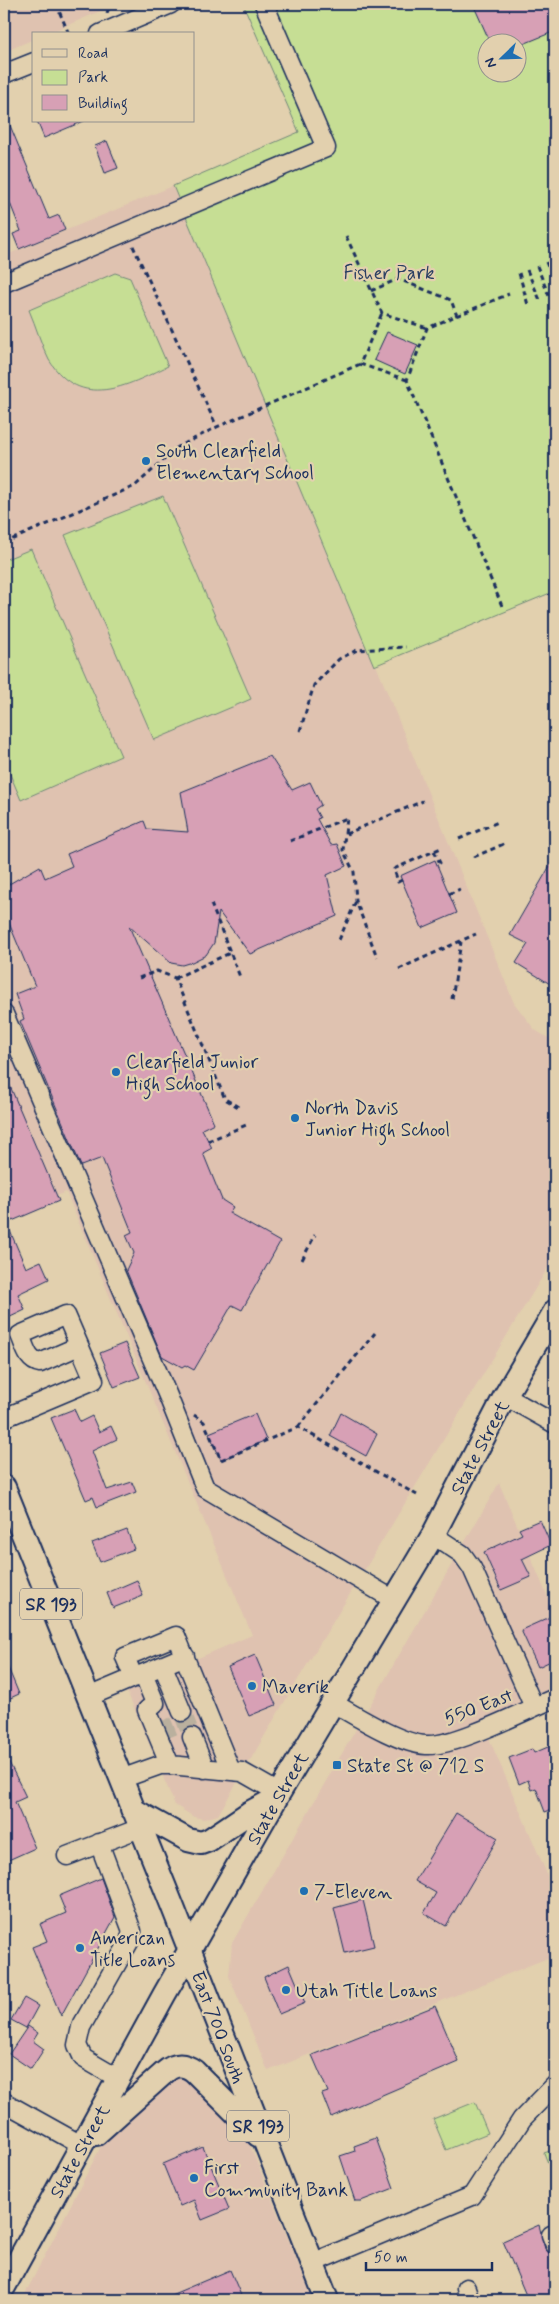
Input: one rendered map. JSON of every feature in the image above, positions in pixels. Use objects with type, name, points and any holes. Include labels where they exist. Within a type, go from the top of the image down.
[{"type":"main road","name":"State Street","points":[[277,1796],[433,1535],[505,1396],[555,1311]]},
{"type":"main road","name":"SR 193","points":[[4,1487],[136,1819]]},
{"type":"main road","points":[[136,1819],[196,1843],[209,1840],[256,1817],[277,1796]]},
{"type":"main road","name":"State Street","points":[[4,2287],[190,1951],[256,1817]]},
{"type":"main road","name":"East 700 South","points":[[136,1819],[327,2300]]},
{"type":"main road","points":[[83,2146],[164,2073],[173,2066],[181,2065],[194,2071],[265,2142]]},
{"type":"street","points":[[105,32],[171,4]]},
{"type":"street","points":[[4,283],[326,148],[264,4]]},
{"type":"street","points":[[4,74],[32,63]]},
{"type":"street","points":[[4,1014],[168,1396],[205,1488],[394,1600]]},
{"type":"street","points":[[4,1418],[94,1380],[66,1316],[20,1335],[31,1360],[40,1363],[79,1346]]},
{"type":"street","points":[[505,1396],[555,1424]]},
{"type":"street","points":[[433,1535],[462,1554],[472,1568],[534,1707]]},
{"type":"street","points":[[162,1721],[155,1703],[125,1656],[176,1636],[230,1771]]},
{"type":"street","points":[[88,1697],[185,1656]]},
{"type":"street","points":[[162,1666],[182,1712]]},
{"type":"street","name":"550 East","points":[[333,1702],[399,1737],[426,1745],[458,1739],[555,1698]]},
{"type":"street","points":[[155,1703],[147,1710],[176,1766]]},
{"type":"street","points":[[192,1737],[205,1769]]},
{"type":"street","points":[[172,1745],[176,1766]]},
{"type":"street","points":[[121,1779],[160,1765],[242,1772],[277,1796]]},
{"type":"street","points":[[67,1856],[99,1843],[136,1819]]},
{"type":"street","points":[[99,1843],[132,1932],[129,1942],[81,2027],[77,2045],[83,2058],[119,2079]]},
{"type":"street","points":[[312,2263],[472,2196],[522,2119],[555,2085]]},
{"type":"street","points":[[4,2102],[83,2146]]},
{"type":"path","points":[[56,4],[68,32]]},
{"type":"path","points":[[58,8],[61,4]]},
{"type":"path","points":[[346,236],[382,313],[427,328],[510,294]]},
{"type":"path","points":[[132,244],[217,427]]},
{"type":"path","points":[[546,262],[555,284]]},
{"type":"path","points":[[537,266],[548,296]]},
{"type":"path","points":[[527,270],[540,300]]},
{"type":"path","points":[[518,273],[528,305]]},
{"type":"path","points":[[371,290],[398,279],[451,300],[456,316]]},
{"type":"path","points":[[360,364],[382,313]]},
{"type":"path","points":[[427,328],[407,380],[502,606]]},
{"type":"path","points":[[4,543],[135,486],[178,447],[217,427],[360,364],[407,380]]},
{"type":"path","points":[[300,731],[314,685],[339,659],[357,650],[406,647]]},
{"type":"path","points":[[345,834],[423,801]]},
{"type":"path","points":[[290,841],[347,818],[343,850],[354,872],[356,901],[377,957]]},
{"type":"path","points":[[459,839],[498,822]]},
{"type":"path","points":[[474,857],[506,843]]},
{"type":"path","points":[[402,880],[398,882],[394,869],[441,848]]},
{"type":"path","points":[[434,851],[440,863],[437,865]]},
{"type":"path","points":[[449,894],[460,889]]},
{"type":"path","points":[[339,940],[356,901]]},
{"type":"path","points":[[210,904],[240,977]]},
{"type":"path","points":[[400,969],[476,934]]},
{"type":"path","points":[[452,999],[461,942]]},
{"type":"path","points":[[139,978],[157,971],[176,978],[230,952]]},
{"type":"path","points":[[176,978],[225,1099],[240,1108]]},
{"type":"path","points":[[208,1141],[246,1125]]},
{"type":"path","points":[[302,1260],[315,1235]]},
{"type":"path","points":[[168,1396],[204,1422],[220,1460],[298,1427],[375,1333]]},
{"type":"path","points":[[298,1427],[417,1495]]},
{"type":"shaded area","points":[[4,4],[117,4],[52,32],[32,32],[32,40],[4,52]]},
{"type":"shaded area","name":"North Davis Junior High School","points":[[173,186],[374,666],[376,665],[514,1003],[535,1030],[555,1042],[555,1256],[218,1815],[204,1819],[194,1817],[175,1805],[126,1689],[252,1635],[66,1192],[4,1218],[4,256]]},
{"type":"shaded area","points":[[499,1483],[555,1614],[555,1698],[486,1731],[555,1893],[555,1955],[268,2071],[229,1976],[232,1943]]},
{"type":"shaded area","points":[[136,2078],[223,2079],[313,2300],[22,2300]]},
{"type":"green space","name":"Fisher Park","points":[[243,4],[555,4],[555,591],[374,666],[173,186],[299,132]]},
{"type":"green space","points":[[115,273],[130,278],[168,366],[137,381],[121,386],[105,390],[90,390],[75,385],[62,376],[49,360],[29,310]]},
{"type":"green space","points":[[163,496],[251,699],[154,740],[65,535]]},
{"type":"green space","points":[[31,549],[121,756],[21,800],[4,760],[4,560]]},
{"type":"green space","points":[[475,2102],[488,2133],[446,2150],[433,2119]]},
{"type":"green space","points":[[555,2149],[555,2181],[544,2153]]},
{"type":"building","points":[[473,4],[552,4],[555,13],[555,31],[526,43],[526,32],[486,32]]},
{"type":"building","points":[[4,111],[49,219],[59,215],[65,230],[19,249],[13,234],[21,231],[4,188]]},
{"type":"building","points":[[37,122],[82,122],[44,138]]},
{"type":"building","points":[[107,141],[118,168],[105,173],[95,146]]},
{"type":"building","points":[[387,332],[418,345],[405,374],[374,360]]},
{"type":"building","name":"Clearfield Junior High School","points":[[270,756],[292,790],[310,782],[321,805],[315,809],[320,818],[317,819],[331,845],[337,844],[346,866],[327,875],[337,916],[250,954],[219,912],[214,943],[206,955],[182,965],[171,963],[129,926],[214,1123],[202,1129],[212,1148],[203,1153],[222,1200],[233,1207],[229,1213],[280,1242],[242,1310],[232,1305],[194,1370],[185,1365],[182,1367],[162,1356],[126,1270],[134,1253],[126,1235],[132,1232],[102,1158],[81,1166],[20,1021],[24,1019],[15,994],[35,986],[4,911],[4,887],[40,866],[45,878],[72,866],[67,854],[144,821],[147,829],[188,832],[181,792]]},
{"type":"building","points":[[555,857],[555,987],[516,963],[528,944],[510,935]]},
{"type":"building","points":[[435,860],[457,913],[422,928],[400,876]]},
{"type":"building","points":[[4,1072],[59,1201],[12,1221],[4,1202]]},
{"type":"building","points":[[4,1217],[26,1268],[41,1261],[49,1279],[18,1294],[25,1310],[4,1320]]},
{"type":"building","points":[[125,1343],[140,1377],[114,1387],[100,1353]]},
{"type":"building","points":[[74,1409],[80,1422],[92,1416],[99,1432],[111,1426],[117,1439],[92,1451],[107,1490],[132,1482],[136,1492],[97,1507],[93,1497],[86,1500],[51,1418]]},
{"type":"building","points":[[341,1413],[377,1434],[366,1456],[330,1436]]},
{"type":"building","points":[[255,1414],[266,1440],[221,1460],[209,1433]]},
{"type":"building","points":[[540,1520],[551,1545],[522,1559],[531,1577],[501,1590],[484,1552],[522,1534],[519,1529]]},
{"type":"building","points":[[127,1530],[134,1549],[100,1562],[92,1543]]},
{"type":"building","points":[[137,1580],[143,1596],[113,1608],[107,1593]]},
{"type":"building","points":[[550,1617],[555,1629],[555,1659],[538,1667],[521,1630]]},
{"type":"building","name":"Maverik","points":[[255,1655],[276,1705],[249,1716],[228,1667]]},
{"type":"building","points":[[4,1658],[19,1694],[4,1701]]},
{"type":"building","points":[[555,1744],[555,1808],[545,1812],[536,1788],[531,1790],[528,1780],[519,1784],[509,1758],[532,1749],[534,1753]]},
{"type":"building","points":[[4,1752],[26,1797],[15,1802],[35,1848],[4,1862]]},
{"type":"building","points":[[456,1813],[498,1838],[446,1926],[424,1913],[436,1893],[415,1881]]},
{"type":"building","points":[[101,1878],[115,1917],[61,2016],[32,1947],[47,1941],[40,1924],[66,1913],[59,1896]]},
{"type":"building","points":[[363,1900],[374,1946],[345,1953],[334,1908]]},
{"type":"building","points":[[289,1965],[305,2003],[279,2014],[264,1977]]},
{"type":"building","points":[[24,1998],[38,2006],[26,2028],[11,2020]]},
{"type":"building","points":[[435,2006],[459,2062],[331,2117],[322,2094],[328,2092],[312,2055]]},
{"type":"building","points":[[28,2026],[38,2033],[33,2041],[44,2049],[31,2069],[9,2054]]},
{"type":"building","points":[[376,2138],[394,2188],[361,2201],[355,2201],[340,2156],[355,2151],[354,2146]]},
{"type":"building","points":[[203,2147],[229,2209],[202,2220],[194,2200],[180,2206],[163,2164]]},
{"type":"building","points":[[539,2225],[545,2249],[552,2255],[555,2263],[555,2300],[528,2300],[503,2241]]},
{"type":"building","points":[[230,2270],[243,2300],[159,2300]]},
{"type":"tunnel","points":[[182,1712],[192,1737]]},
{"type":"tunnel","points":[[162,1721],[172,1745]]},
{"type":"place","name":"South Clearfield Elementary School","points":[[146,461]]},
{"type":"place","name":"Clearfield Junior High School","points":[[116,1072]]},
{"type":"place","name":"North Davis Junior High School","points":[[295,1118]]},
{"type":"place","name":"Maverik","points":[[252,1686]]},
{"type":"place","name":"State St @ 712 S","points":[[337,1765]]},
{"type":"place","name":"7-Eleven","points":[[304,1891]]},
{"type":"place","name":"American Title Loans","points":[[80,1948]]},
{"type":"place","name":"Utah Title Loans","points":[[286,1990]]},
{"type":"place","name":"First Community Bank","points":[[194,2178]]}]
